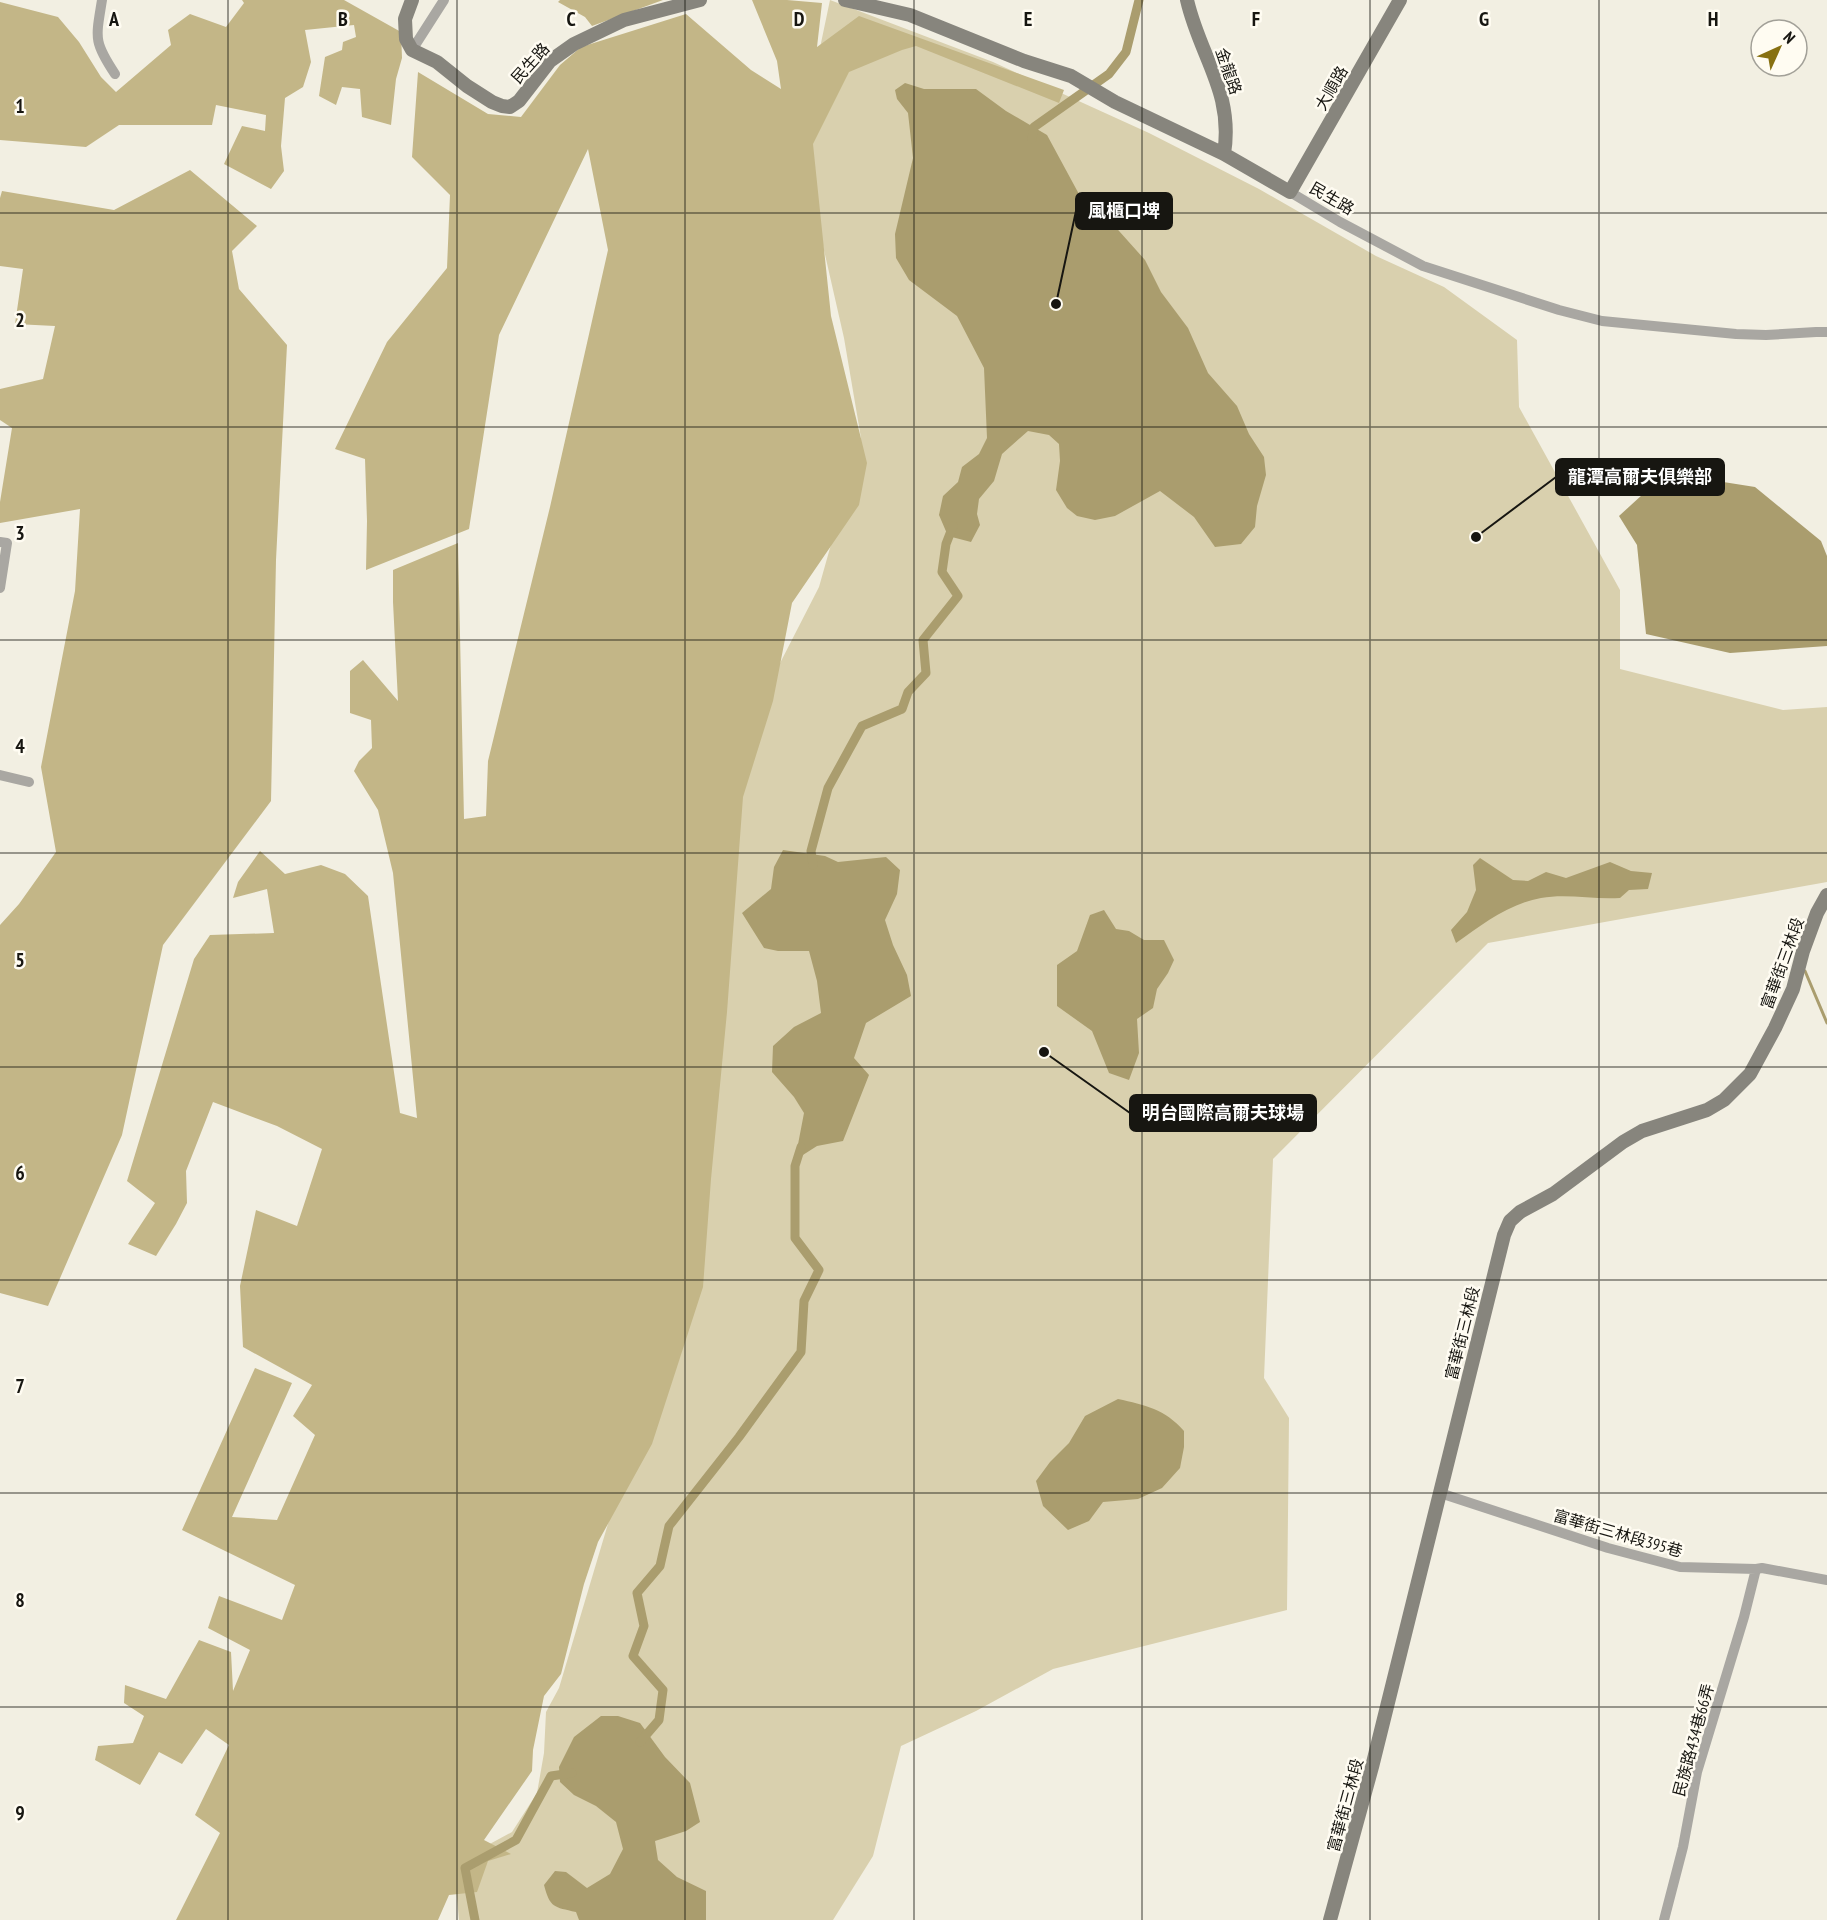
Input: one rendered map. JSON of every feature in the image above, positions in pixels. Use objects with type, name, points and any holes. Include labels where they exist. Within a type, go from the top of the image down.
[{"type":"street","points":[[102,0],[97,32],[100,50],[115,74]]},
{"type":"street","points":[[412,0],[405,19],[406,39],[412,50],[444,0]]},
{"type":"street","name":"民生路","points":[[412,50],[437,62],[492,102],[510,106],[519,101],[550,61],[574,44],[624,20],[700,0]]},
{"type":"street","name":"民生路","points":[[845,0],[910,15],[1024,61],[1071,75],[1114,102],[1224,154],[1340,222],[1423,266],[1559,310],[1602,321],[1736,334],[1827,332]]},
{"type":"street","name":"金龍路","points":[[1187,0],[1195,27],[1221,92],[1227,135],[1224,154]]},
{"type":"street","name":"大順路","points":[[1290,192],[1400,0]]},
{"type":"street","points":[[0,542],[7,543],[0,588]]},
{"type":"street","points":[[0,775],[29,782]]},
{"type":"street","name":"富華街三林段","points":[[1330,1920],[1372,1767],[1504,1235],[1510,1221],[1520,1212],[1553,1194],[1623,1142],[1642,1131],[1707,1110],[1724,1100],[1750,1074],[1793,988],[1803,951],[1817,913],[1827,895]]},
{"type":"street","name":"富華街三林段395巷","points":[[1440,1493],[1608,1548],[1680,1567],[1762,1568],[1827,1580]]},
{"type":"street","name":"民族路434巷66弄","points":[[1664,1920],[1683,1847],[1697,1772],[1744,1617],[1756,1569]]},
{"type":"shaded area","points":[[242,0],[344,0],[401,32],[402,58],[396,79],[391,125],[362,117],[360,89],[342,87],[336,105],[319,96],[325,57],[342,50],[343,42],[356,37],[354,25],[305,30],[311,62],[303,87],[285,98],[281,146],[284,171],[271,189],[224,164],[242,126],[265,131],[266,115],[216,105],[212,125],[119,125],[86,147],[0,140],[0,2],[58,17],[79,42],[101,77],[116,92],[171,45],[168,30],[190,14],[226,27],[244,3]]},
{"type":"shaded area","points":[[560,0],[663,0],[592,26],[585,17],[558,2]]},
{"type":"shaded area","points":[[752,0],[822,3],[817,47],[859,16],[1064,90],[1059,103],[916,46],[849,72],[813,144],[831,316],[867,463],[859,505],[792,603],[773,701],[743,797],[703,1287],[652,1444],[598,1542],[584,1584],[561,1674],[544,1696],[533,1750],[532,1771],[484,1840],[511,1854],[488,1861],[477,1892],[449,1895],[438,1920],[176,1920],[220,1833],[195,1815],[229,1745],[206,1729],[182,1764],[159,1752],[140,1785],[95,1760],[98,1746],[133,1743],[144,1716],[124,1703],[125,1685],[166,1699],[199,1640],[231,1652],[233,1691],[250,1650],[208,1628],[219,1596],[282,1620],[295,1585],[182,1530],[255,1368],[292,1383],[232,1517],[277,1520],[315,1435],[293,1416],[312,1385],[243,1347],[240,1286],[256,1210],[297,1226],[322,1149],[277,1126],[213,1102],[186,1171],[187,1203],[156,1256],[128,1244],[155,1203],[127,1181],[194,959],[210,935],[274,933],[267,889],[233,898],[238,882],[260,851],[285,874],[321,865],[345,874],[368,896],[400,1113],[417,1118],[393,873],[378,810],[354,771],[359,761],[372,748],[371,720],[350,713],[350,671],[363,660],[398,701],[393,570],[458,543],[464,819],[486,816],[488,761],[550,507],[608,250],[588,149],[499,335],[469,529],[366,570],[365,459],[335,449],[387,342],[447,268],[450,195],[412,157],[418,72],[488,114],[521,117],[560,65],[581,47],[686,14],[751,70],[781,89],[777,61]]},
{"type":"shaded area","points":[[830,0],[993,62],[1149,133],[1259,189],[1376,256],[1444,287],[1517,340],[1519,407],[1620,590],[1620,669],[1783,710],[1827,707],[1827,882],[1488,943],[1273,1159],[1264,1378],[1289,1418],[1287,1610],[1053,1669],[976,1711],[901,1746],[873,1856],[833,1920],[459,1920],[455,1877],[486,1846],[512,1832],[537,1793],[544,1753],[546,1712],[559,1688],[676,1296],[739,743],[819,587],[861,438],[844,338],[821,237],[803,129]]},
{"type":"shaded area","points":[[905,83],[924,89],[976,89],[1006,111],[1047,135],[1080,196],[1111,222],[1145,260],[1161,292],[1188,328],[1208,373],[1237,406],[1249,434],[1264,457],[1266,475],[1257,506],[1255,527],[1241,544],[1215,547],[1194,517],[1160,491],[1115,516],[1095,520],[1077,516],[1067,508],[1056,490],[1060,461],[1059,444],[1049,435],[1028,431],[1002,454],[994,481],[979,499],[977,514],[980,525],[971,542],[948,536],[939,515],[943,496],[958,482],[962,467],[979,454],[987,438],[984,368],[957,316],[909,280],[896,258],[895,234],[913,158],[908,113],[897,99],[895,90]]},
{"type":"shaded area","points":[[190,170],[257,226],[232,251],[239,289],[287,345],[276,560],[271,801],[163,945],[122,1135],[48,1306],[0,1293],[0,925],[19,904],[56,852],[41,767],[75,591],[80,509],[0,523],[0,502],[12,428],[0,420],[0,389],[43,379],[55,326],[15,324],[23,269],[0,266],[0,198],[2,191],[114,210]]},
{"type":"shaded area","points":[[1717,481],[1755,487],[1821,541],[1827,556],[1827,646],[1730,653],[1646,634],[1637,545],[1619,516],[1654,484]]},
{"type":"shaded area","points":[[783,850],[825,856],[838,862],[886,857],[900,870],[897,894],[885,920],[893,945],[907,975],[911,996],[866,1023],[854,1058],[869,1075],[843,1141],[817,1146],[795,1160],[804,1113],[794,1097],[772,1072],[773,1046],[794,1027],[821,1013],[817,981],[809,951],[778,951],[764,948],[742,913],[771,889],[774,867]]},
{"type":"shaded area","points":[[1480,858],[1513,880],[1528,881],[1546,872],[1566,878],[1610,862],[1631,871],[1652,873],[1648,889],[1629,890],[1620,898],[1561,896],[1541,898],[1517,905],[1456,943],[1451,930],[1467,912],[1476,890],[1473,865]]},
{"type":"shaded area","points":[[1104,910],[1116,929],[1129,931],[1144,940],[1164,940],[1174,960],[1157,989],[1153,1008],[1137,1019],[1139,1053],[1129,1080],[1109,1073],[1092,1031],[1057,1006],[1057,965],[1077,951],[1090,915]]},
{"type":"shaded area","points":[[1118,1399],[1146,1406],[1162,1413],[1184,1431],[1180,1468],[1162,1488],[1138,1499],[1103,1502],[1089,1521],[1068,1530],[1043,1506],[1036,1481],[1050,1462],[1069,1443],[1085,1416]]},
{"type":"shaded area","points":[[601,1716],[618,1716],[640,1723],[665,1757],[690,1783],[700,1822],[686,1831],[655,1841],[658,1860],[677,1877],[706,1891],[706,1920],[579,1920],[576,1912],[554,1905],[548,1898],[544,1885],[555,1871],[566,1872],[587,1888],[610,1874],[623,1849],[616,1822],[596,1806],[574,1795],[560,1782],[559,1767],[574,1737]]},
{"type":"waterway","points":[[1032,139],[1034,127],[1109,74],[1126,52],[1139,0]]},
{"type":"waterway","points":[[813,865],[811,851],[828,788],[862,726],[902,709],[908,692],[926,673],[923,640],[958,596],[942,572],[946,544],[953,526]]},
{"type":"waterway","points":[[1805,971],[1827,1023]]},
{"type":"waterway","points":[[640,1742],[659,1720],[663,1690],[633,1656],[644,1626],[637,1593],[660,1566],[669,1526],[739,1437],[801,1352],[804,1301],[819,1270],[795,1238],[795,1166],[801,1147]]},
{"type":"waterway","points":[[475,1920],[465,1868],[516,1840],[551,1776],[572,1773]]},
{"type":"place","name":"風櫃口埤","points":[[1056,304]]},
{"type":"place","name":"龍潭高爾夫俱樂部","points":[[1476,537]]},
{"type":"place","name":"明台國際高爾夫球場","points":[[1044,1052]]}]
